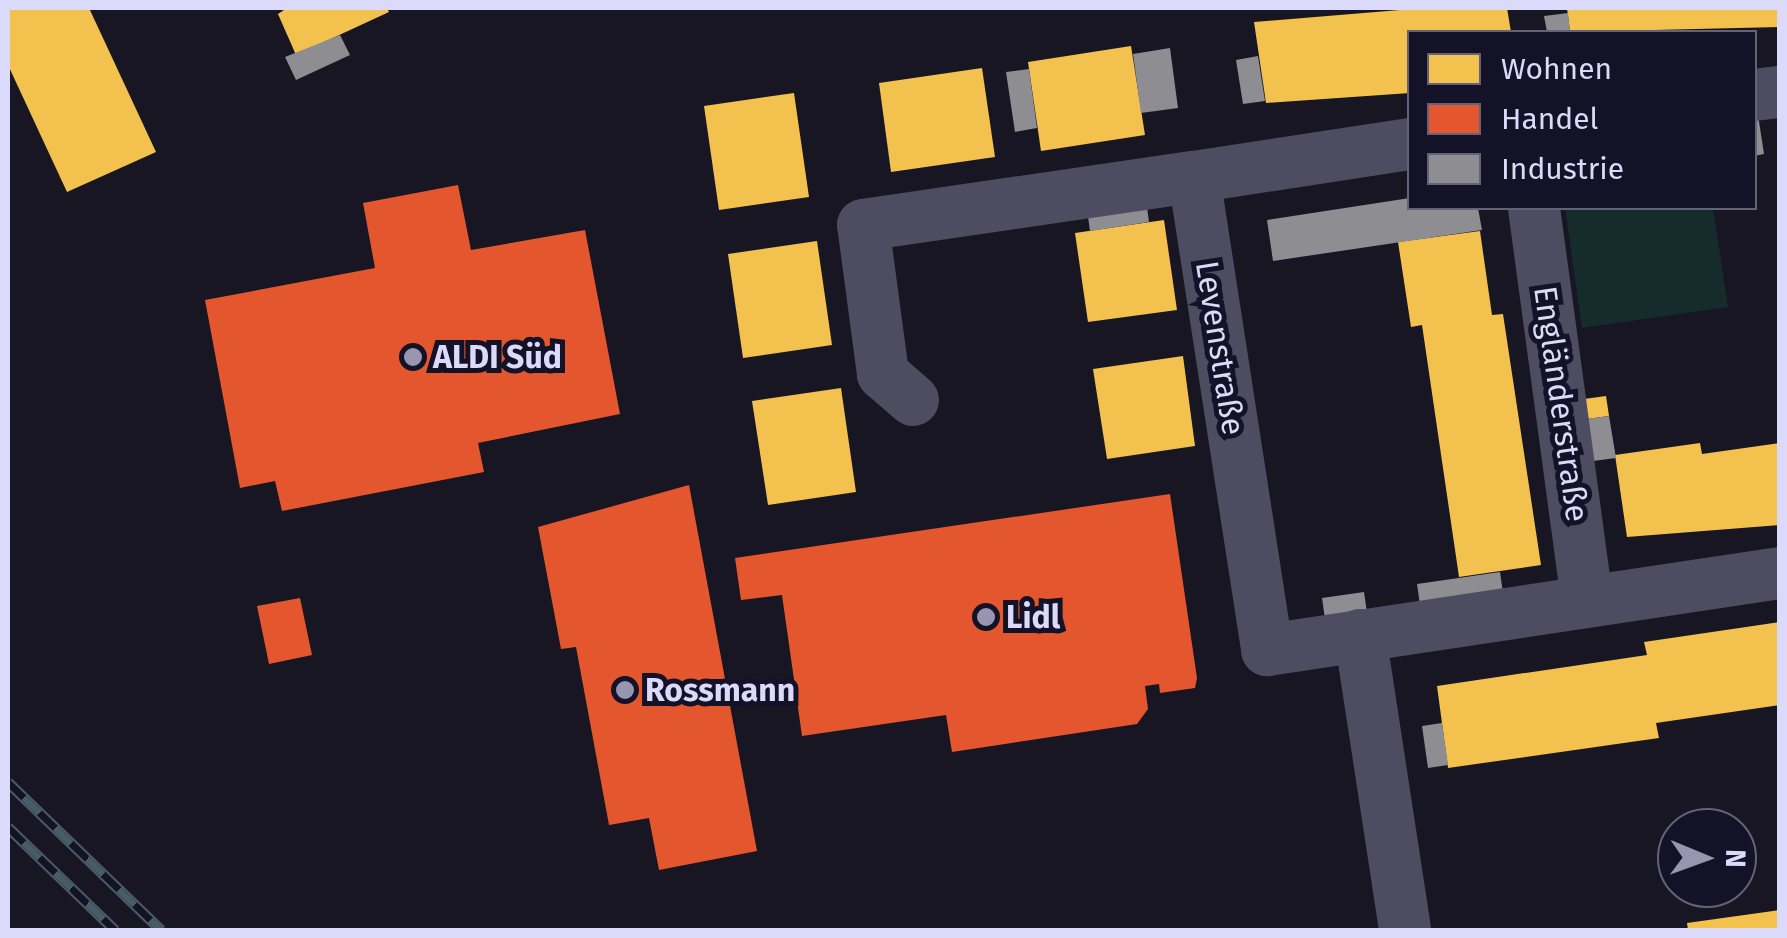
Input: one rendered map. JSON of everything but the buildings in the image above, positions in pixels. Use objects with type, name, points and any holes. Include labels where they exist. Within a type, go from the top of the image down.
[{"type":"street","points":[[913,400],[883,374],[863,225],[1407,144]]},
{"type":"street","name":"Levenstraße","points":[[1194,177],[1267,650],[1360,635]]},
{"type":"street","name":"Engländerstraße","points":[[1534,210],[1588,600]]},
{"type":"street","points":[[1405,930],[1360,635],[1780,572]]},
{"type":"green space","points":[[1565,210],[1713,210],[1728,307],[1582,328]]},
{"type":"railway","points":[[8,782],[161,930]]},
{"type":"railway","points":[[8,827],[115,930]]},
{"type":"place","name":"ALDI Süd","points":[[413,357]]},
{"type":"place","name":"Lidl","points":[[986,617]]},
{"type":"place","name":"Rossmann","points":[[625,690]]}]
